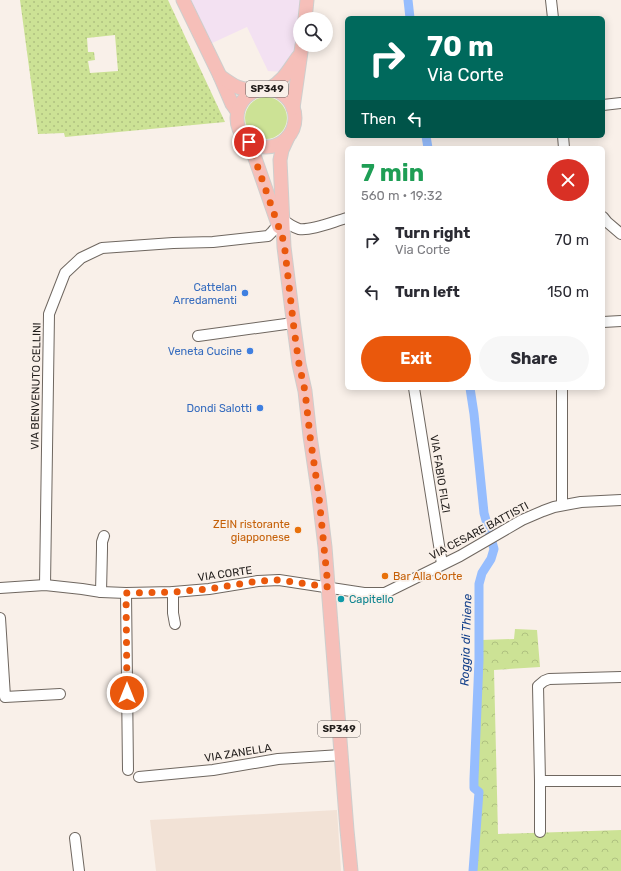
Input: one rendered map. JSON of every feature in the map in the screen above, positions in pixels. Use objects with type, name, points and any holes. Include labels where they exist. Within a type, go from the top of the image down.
[{"type":"main road","points":[[183,0],[232,104],[237,111]]},
{"type":"main road","points":[[306,12],[307,0]]},
{"type":"main road","name":"SP349","points":[[280,222],[273,210],[249,142],[242,136],[238,128],[237,111],[241,102],[248,95],[278,83],[283,78],[299,52]]},
{"type":"main road","name":"SP349","points":[[293,108],[300,52]]},
{"type":"main road","points":[[220,76],[236,87],[244,90],[262,89]]},
{"type":"main road","name":"SP349","points":[[262,89],[277,90],[284,95],[289,100],[295,115],[295,123],[282,150],[280,160],[280,222],[284,241],[293,322],[299,364],[305,391],[319,497],[328,587],[346,830],[351,871]]},
{"type":"main road","points":[[249,142],[256,145],[269,147],[281,143],[288,137]]},
{"type":"main road","points":[[259,172],[268,176],[280,174]]},
{"type":"street","points":[[551,0],[553,16]]},
{"type":"street","points":[[605,105],[621,103]]},
{"type":"street","points":[[280,222],[300,229],[311,228],[345,219]]},
{"type":"street","points":[[605,220],[621,234]]},
{"type":"street","name":"VIA BENVENUTO CELLINI","points":[[45,585],[49,314],[65,273],[81,258],[102,248],[213,242],[268,236],[280,222]]},
{"type":"street","points":[[284,241],[300,229]]},
{"type":"street","points":[[605,322],[621,321]]},
{"type":"street","points":[[198,336],[293,322]]},
{"type":"street","name":"VIA FABIO FILZI","points":[[414,390],[442,564]]},
{"type":"street","points":[[562,390],[562,505]]},
{"type":"street","name":"VIA CESARE BATTISTI","points":[[328,587],[364,593],[385,593],[460,556],[522,520],[543,511],[562,505],[581,502],[621,500]]},
{"type":"street","points":[[101,592],[102,542],[104,536]]},
{"type":"street","name":"VIA CORTE","points":[[0,588],[45,585],[101,592],[173,592],[209,589],[258,581],[279,580],[328,587]]},
{"type":"street","points":[[173,592],[173,613],[175,624]]},
{"type":"street","points":[[126,593],[128,770]]},
{"type":"street","points":[[0,618],[6,697],[60,694]]},
{"type":"street","points":[[540,832],[538,686],[544,680],[549,679],[621,677]]},
{"type":"street","name":"VIA ZANELLA","points":[[139,777],[213,770],[278,759],[341,755]]},
{"type":"street","points":[[540,781],[621,781]]},
{"type":"street","points":[[76,838],[79,871]]},
{"type":"shaded area","points":[[189,0],[302,0],[300,12],[293,12],[294,52],[283,72],[268,71],[247,27],[210,44]]},
{"type":"shaded area","points":[[337,810],[341,871],[156,871],[150,820]]},
{"type":"green space","points":[[20,0],[168,0],[225,122],[65,137],[64,133],[38,134]],"holes":[[[115,35],[118,71],[90,73],[88,61],[95,60],[94,52],[88,52],[87,38]]]},
{"type":"green space","points":[[262,97],[270,97],[281,103],[287,114],[287,122],[281,133],[270,139],[262,139],[251,133],[245,122],[245,114],[251,103]]},
{"type":"green space","points":[[515,629],[537,630],[540,667],[494,670],[498,834],[621,830],[621,871],[475,871],[476,770],[481,640],[514,639]]},
{"type":"waterway","name":"Roggia di Thiene","points":[[408,0],[410,16]]},
{"type":"waterway","name":"Roggia di Thiene","points":[[426,138],[428,146]]},
{"type":"waterway","name":"Roggia di Thiene","points":[[470,390],[484,513],[494,549],[491,559],[482,573],[479,584],[479,660],[474,779],[474,788],[479,792],[473,871]]},
{"type":"place","name":"Cattelan Arredamenti","points":[[245,293]]},
{"type":"place","name":"Veneta Cucine","points":[[250,351]]},
{"type":"place","name":"Dondi Salotti","points":[[260,408]]},
{"type":"place","name":"ZEIN ristorante giapponese","points":[[298,530]]},
{"type":"place","name":"Bar Alla Corte","points":[[385,576]]},
{"type":"place","name":"Capitello","points":[[341,599]]},
{"type":"route","points":[[127,693],[126,593],[173,592],[209,589],[258,581],[279,580],[328,587],[319,497],[305,391],[294,329],[284,242],[249,142]]}]
